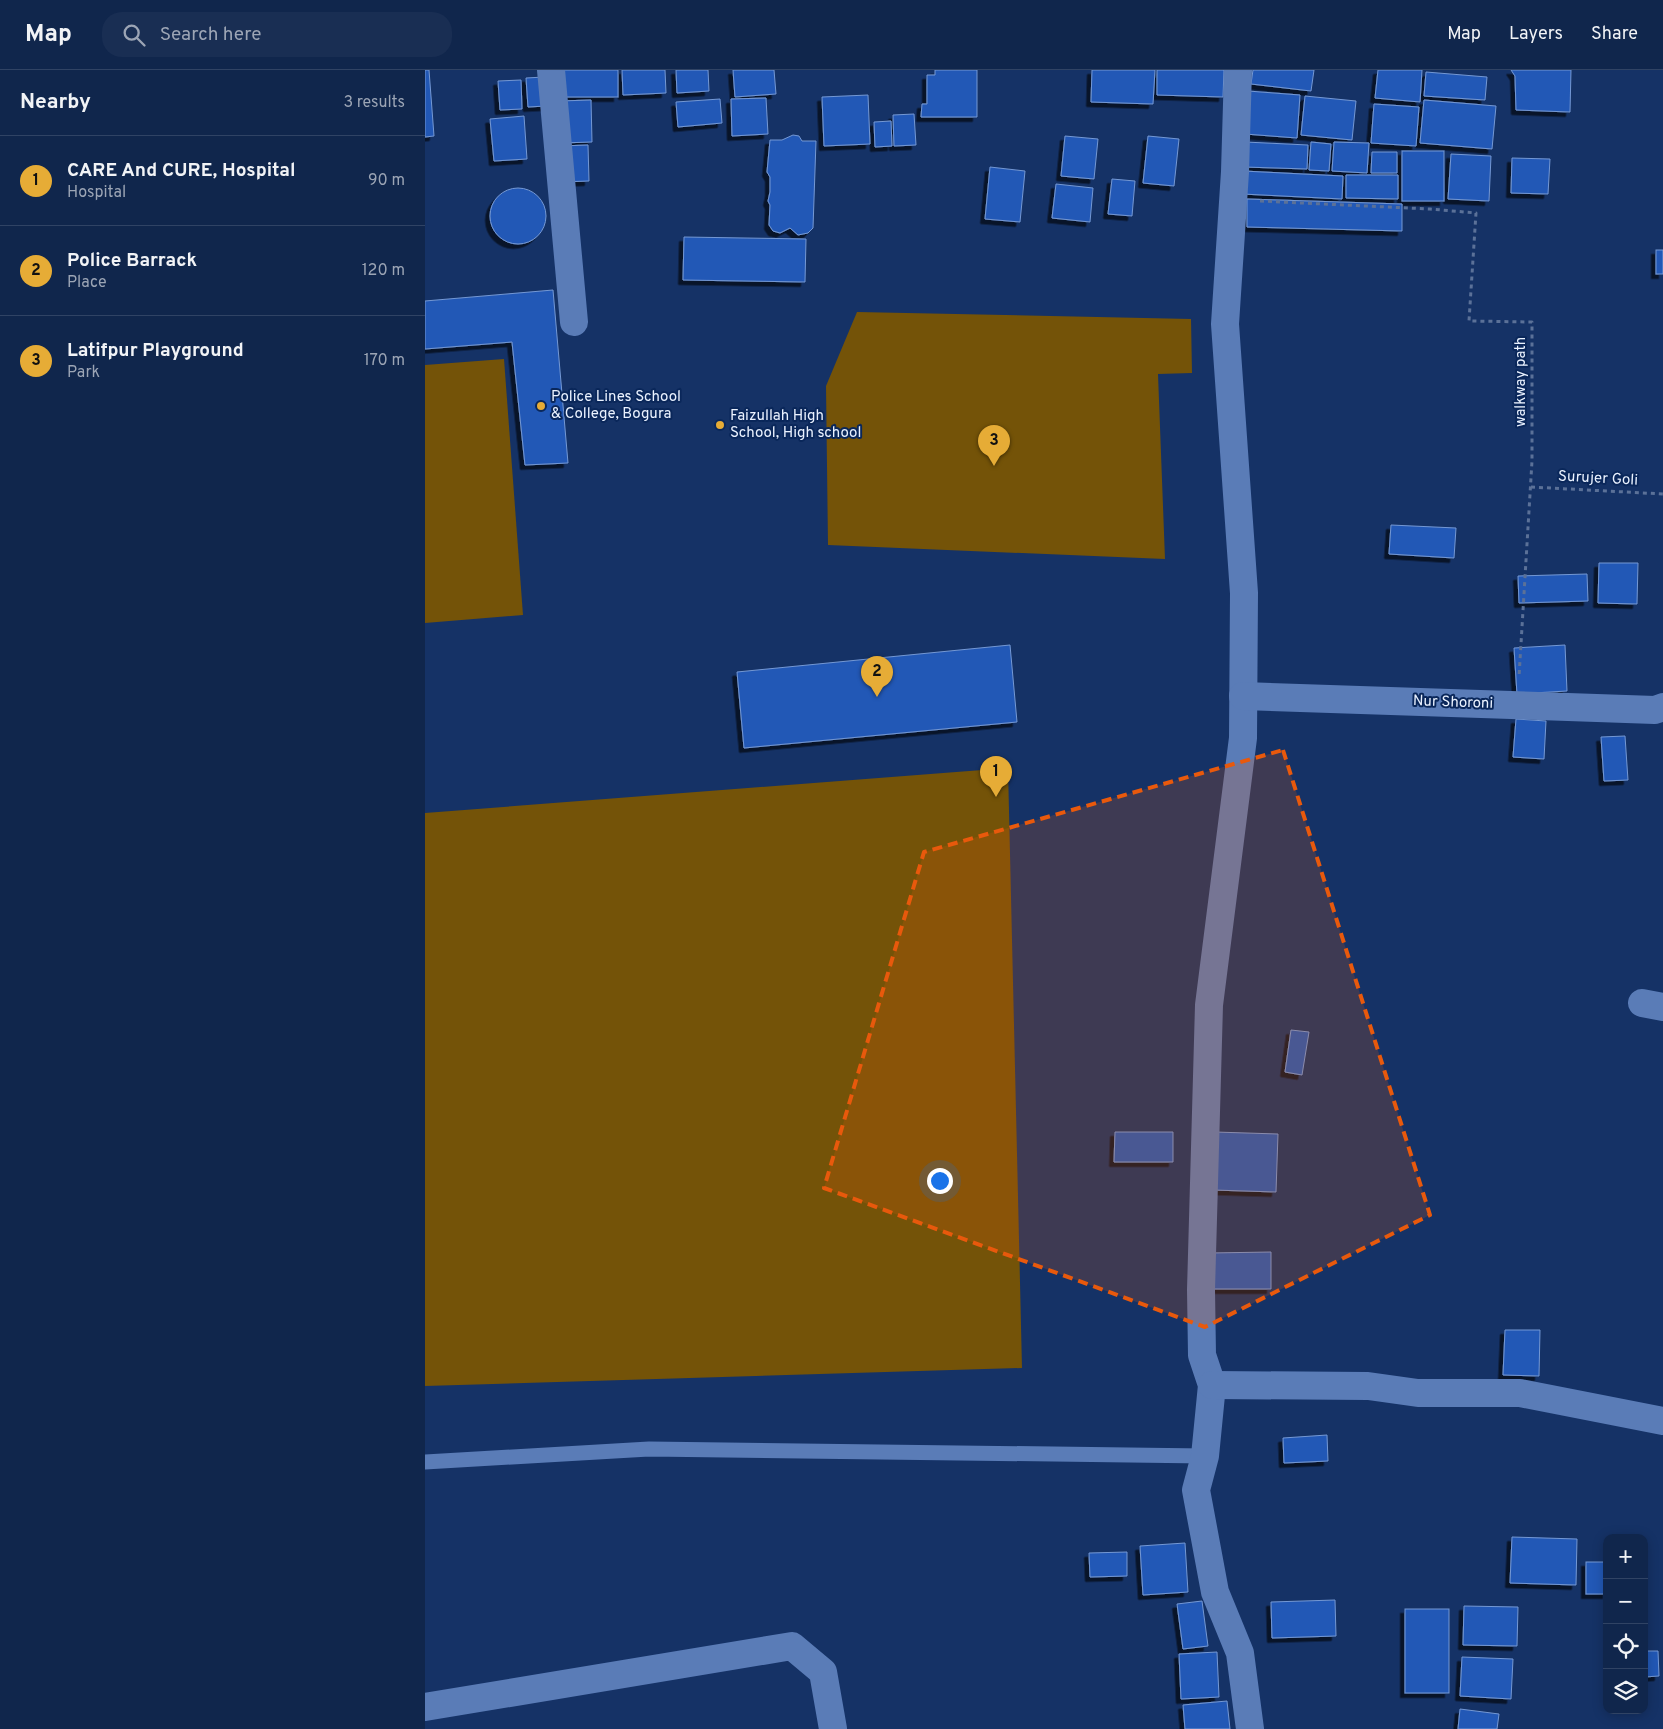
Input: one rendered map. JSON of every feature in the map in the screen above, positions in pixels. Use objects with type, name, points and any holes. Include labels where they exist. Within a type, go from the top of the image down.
[{"type":"street","points":[[551,70],[574,322]]},
{"type":"street","points":[[1238,70],[1233,200],[1225,324],[1244,593],[1243,738],[1209,1005],[1201,1290],[1202,1355],[1212,1385],[1205,1456],[1195,1490],[1215,1592],[1240,1652],[1250,1729]]},
{"type":"street","name":"Nur Shoroni","points":[[1243,696],[1655,710],[1663,707]]},
{"type":"street","points":[[1212,1385],[1368,1386],[1418,1393],[1520,1393],[1663,1421]]},
{"type":"street","points":[[425,1707],[793,1646],[823,1672],[833,1729]]},
{"type":"lane","points":[[425,1462],[649,1450],[1205,1456]]},
{"type":"path","name":"walkway path","points":[[1233,200],[1430,208],[1476,213],[1469,321],[1532,322],[1531,487],[1517,705]]},
{"type":"path","name":"Surujer Goli","points":[[1531,487],[1663,494]]},
{"type":"highlighted area","points":[[1283,750],[1430,1215],[1205,1327],[824,1188],[924,852]]},
{"type":"shaded area","points":[[857,312],[1191,319],[1192,373],[1158,374],[1165,559],[828,545],[826,386]]},
{"type":"shaded area","points":[[504,359],[523,615],[425,623],[425,365]]},
{"type":"shaded area","points":[[1008,768],[1022,1368],[425,1386],[425,813]]},
{"type":"building","points":[[425,70],[429,70],[434,136],[425,137]]},
{"type":"building","points":[[557,70],[618,70],[618,97],[557,97]]},
{"type":"building","points":[[622,70],[665,70],[666,93],[623,95]]},
{"type":"building","points":[[676,70],[708,70],[709,91],[677,93]]},
{"type":"building","points":[[733,70],[774,70],[776,94],[735,97]]},
{"type":"building","points":[[935,70],[977,70],[977,117],[921,117],[922,104],[927,104],[927,75],[935,75]]},
{"type":"building","points":[[1092,70],[1155,70],[1153,104],[1091,102]]},
{"type":"building","points":[[1157,70],[1224,70],[1223,97],[1157,95]]},
{"type":"building","points":[[1253,70],[1314,70],[1311,91],[1251,84]]},
{"type":"building","points":[[1378,70],[1422,70],[1420,102],[1375,98]]},
{"type":"building","points":[[1511,70],[1571,70],[1570,112],[1516,110],[1515,76]]},
{"type":"building","points":[[1426,72],[1487,77],[1485,100],[1424,96]]},
{"type":"building","points":[[544,77],[546,106],[528,107],[526,78]]},
{"type":"building","points":[[521,80],[522,109],[500,110],[498,81]]},
{"type":"building","points":[[1248,91],[1300,95],[1297,138],[1245,134]]},
{"type":"building","points":[[868,95],[870,144],[824,146],[822,97]]},
{"type":"building","points":[[1305,96],[1356,101],[1352,140],[1301,135]]},
{"type":"building","points":[[766,98],[768,134],[732,136],[731,99]]},
{"type":"building","points":[[720,99],[722,123],[678,127],[676,102]]},
{"type":"building","points":[[591,100],[592,142],[560,143],[559,101]]},
{"type":"building","points":[[1424,100],[1496,106],[1492,149],[1420,143]]},
{"type":"building","points":[[1374,104],[1419,107],[1416,146],[1371,143]]},
{"type":"building","points":[[914,114],[916,145],[894,146],[893,115]]},
{"type":"building","points":[[524,116],[527,159],[494,161],[490,119]]},
{"type":"building","points":[[891,121],[892,146],[875,147],[874,122]]},
{"type":"building","points":[[793,135],[799,136],[802,141],[816,141],[813,228],[808,233],[798,235],[790,228],[780,233],[773,231],[769,225],[770,177],[767,172],[770,140],[782,140]]},
{"type":"building","points":[[1065,136],[1098,139],[1094,179],[1061,176]]},
{"type":"building","points":[[1148,136],[1179,139],[1174,186],[1143,183]]},
{"type":"building","points":[[1245,142],[1308,145],[1307,169],[1244,167]]},
{"type":"building","points":[[1311,142],[1331,144],[1329,171],[1309,170]]},
{"type":"building","points":[[1334,142],[1369,143],[1367,173],[1332,171]]},
{"type":"building","points":[[588,145],[589,181],[561,182],[560,146]]},
{"type":"building","points":[[1402,151],[1444,151],[1444,201],[1402,201]]},
{"type":"building","points":[[1372,152],[1397,152],[1397,173],[1371,173]]},
{"type":"building","points":[[1451,154],[1491,156],[1489,201],[1448,199]]},
{"type":"building","points":[[1512,158],[1550,159],[1548,194],[1511,193]]},
{"type":"building","points":[[990,167],[1025,171],[1020,222],[985,219]]},
{"type":"building","points":[[1243,171],[1343,176],[1342,199],[1242,194]]},
{"type":"building","points":[[1346,175],[1398,175],[1398,199],[1346,198]]},
{"type":"building","points":[[1112,179],[1135,181],[1132,216],[1108,214]]},
{"type":"building","points":[[1056,184],[1093,188],[1090,222],[1052,218]]},
{"type":"building","points":[[518,188],[529,190],[538,196],[544,205],[546,216],[544,227],[538,236],[529,242],[518,244],[507,242],[498,236],[492,227],[490,216],[492,205],[498,196],[507,190]]},
{"type":"building","points":[[1247,199],[1402,204],[1402,231],[1247,227]]},
{"type":"building","points":[[684,237],[806,239],[805,282],[683,280]]},
{"type":"building","points":[[1656,250],[1663,250],[1663,274],[1656,274]]},
{"type":"building","name":"Police Lines School & College, Bogura","points":[[553,290],[568,463],[525,465],[512,342],[425,349],[425,301]]},
{"type":"building","points":[[1391,525],[1456,528],[1454,558],[1389,554]]},
{"type":"building","points":[[1599,563],[1638,563],[1637,604],[1598,603]]},
{"type":"building","points":[[1587,574],[1588,601],[1519,603],[1518,576]]},
{"type":"building","points":[[1010,645],[1017,722],[744,748],[737,672]]},
{"type":"building","points":[[1565,645],[1567,691],[1517,694],[1514,648]]},
{"type":"building","points":[[1516,719],[1546,721],[1544,759],[1513,757]]},
{"type":"building","points":[[1625,736],[1628,780],[1604,781],[1601,737]]},
{"type":"building","points":[[1291,1030],[1309,1032],[1302,1075],[1285,1072]]},
{"type":"building","points":[[1115,1132],[1173,1132],[1173,1162],[1114,1162]]},
{"type":"building","points":[[1215,1132],[1278,1134],[1276,1192],[1213,1190]]},
{"type":"building","points":[[1271,1252],[1271,1289],[1209,1289],[1209,1253]]},
{"type":"building","points":[[1505,1330],[1540,1330],[1539,1376],[1503,1375]]},
{"type":"building","points":[[1327,1435],[1328,1461],[1284,1463],[1283,1438]]},
{"type":"building","points":[[1512,1537],[1577,1539],[1576,1585],[1510,1583]]},
{"type":"building","points":[[1185,1543],[1188,1592],[1143,1595],[1140,1546]]},
{"type":"building","points":[[1127,1552],[1127,1576],[1090,1577],[1089,1553]]},
{"type":"building","points":[[1586,1562],[1603,1562],[1603,1594],[1586,1594]]},
{"type":"building","points":[[1335,1600],[1336,1636],[1272,1638],[1271,1602]]},
{"type":"building","points":[[1202,1601],[1208,1646],[1183,1649],[1177,1604]]},
{"type":"building","points":[[1464,1606],[1518,1607],[1517,1646],[1463,1645]]},
{"type":"building","points":[[1405,1609],[1449,1609],[1449,1693],[1405,1693]]},
{"type":"building","points":[[1648,1651],[1658,1651],[1659,1676],[1648,1677]]},
{"type":"building","points":[[1217,1652],[1219,1697],[1181,1699],[1179,1654]]},
{"type":"building","points":[[1462,1657],[1513,1659],[1511,1699],[1460,1696]]},
{"type":"building","points":[[1227,1701],[1230,1729],[1185,1729],[1183,1705]]},
{"type":"building","points":[[1460,1709],[1499,1714],[1497,1729],[1458,1729]]},
{"type":"place","name":"Police Lines School & College, Bogura","points":[[541,406]]},
{"type":"place","name":"Faizullah High School, High school","points":[[720,425]]},
{"type":"place","name":"Latifpur Playground","points":[[994,466]]},
{"type":"place","name":"Police Barrack","points":[[877,697]]},
{"type":"place","name":"CARE And CURE, Hospital","points":[[996,797]]}]
